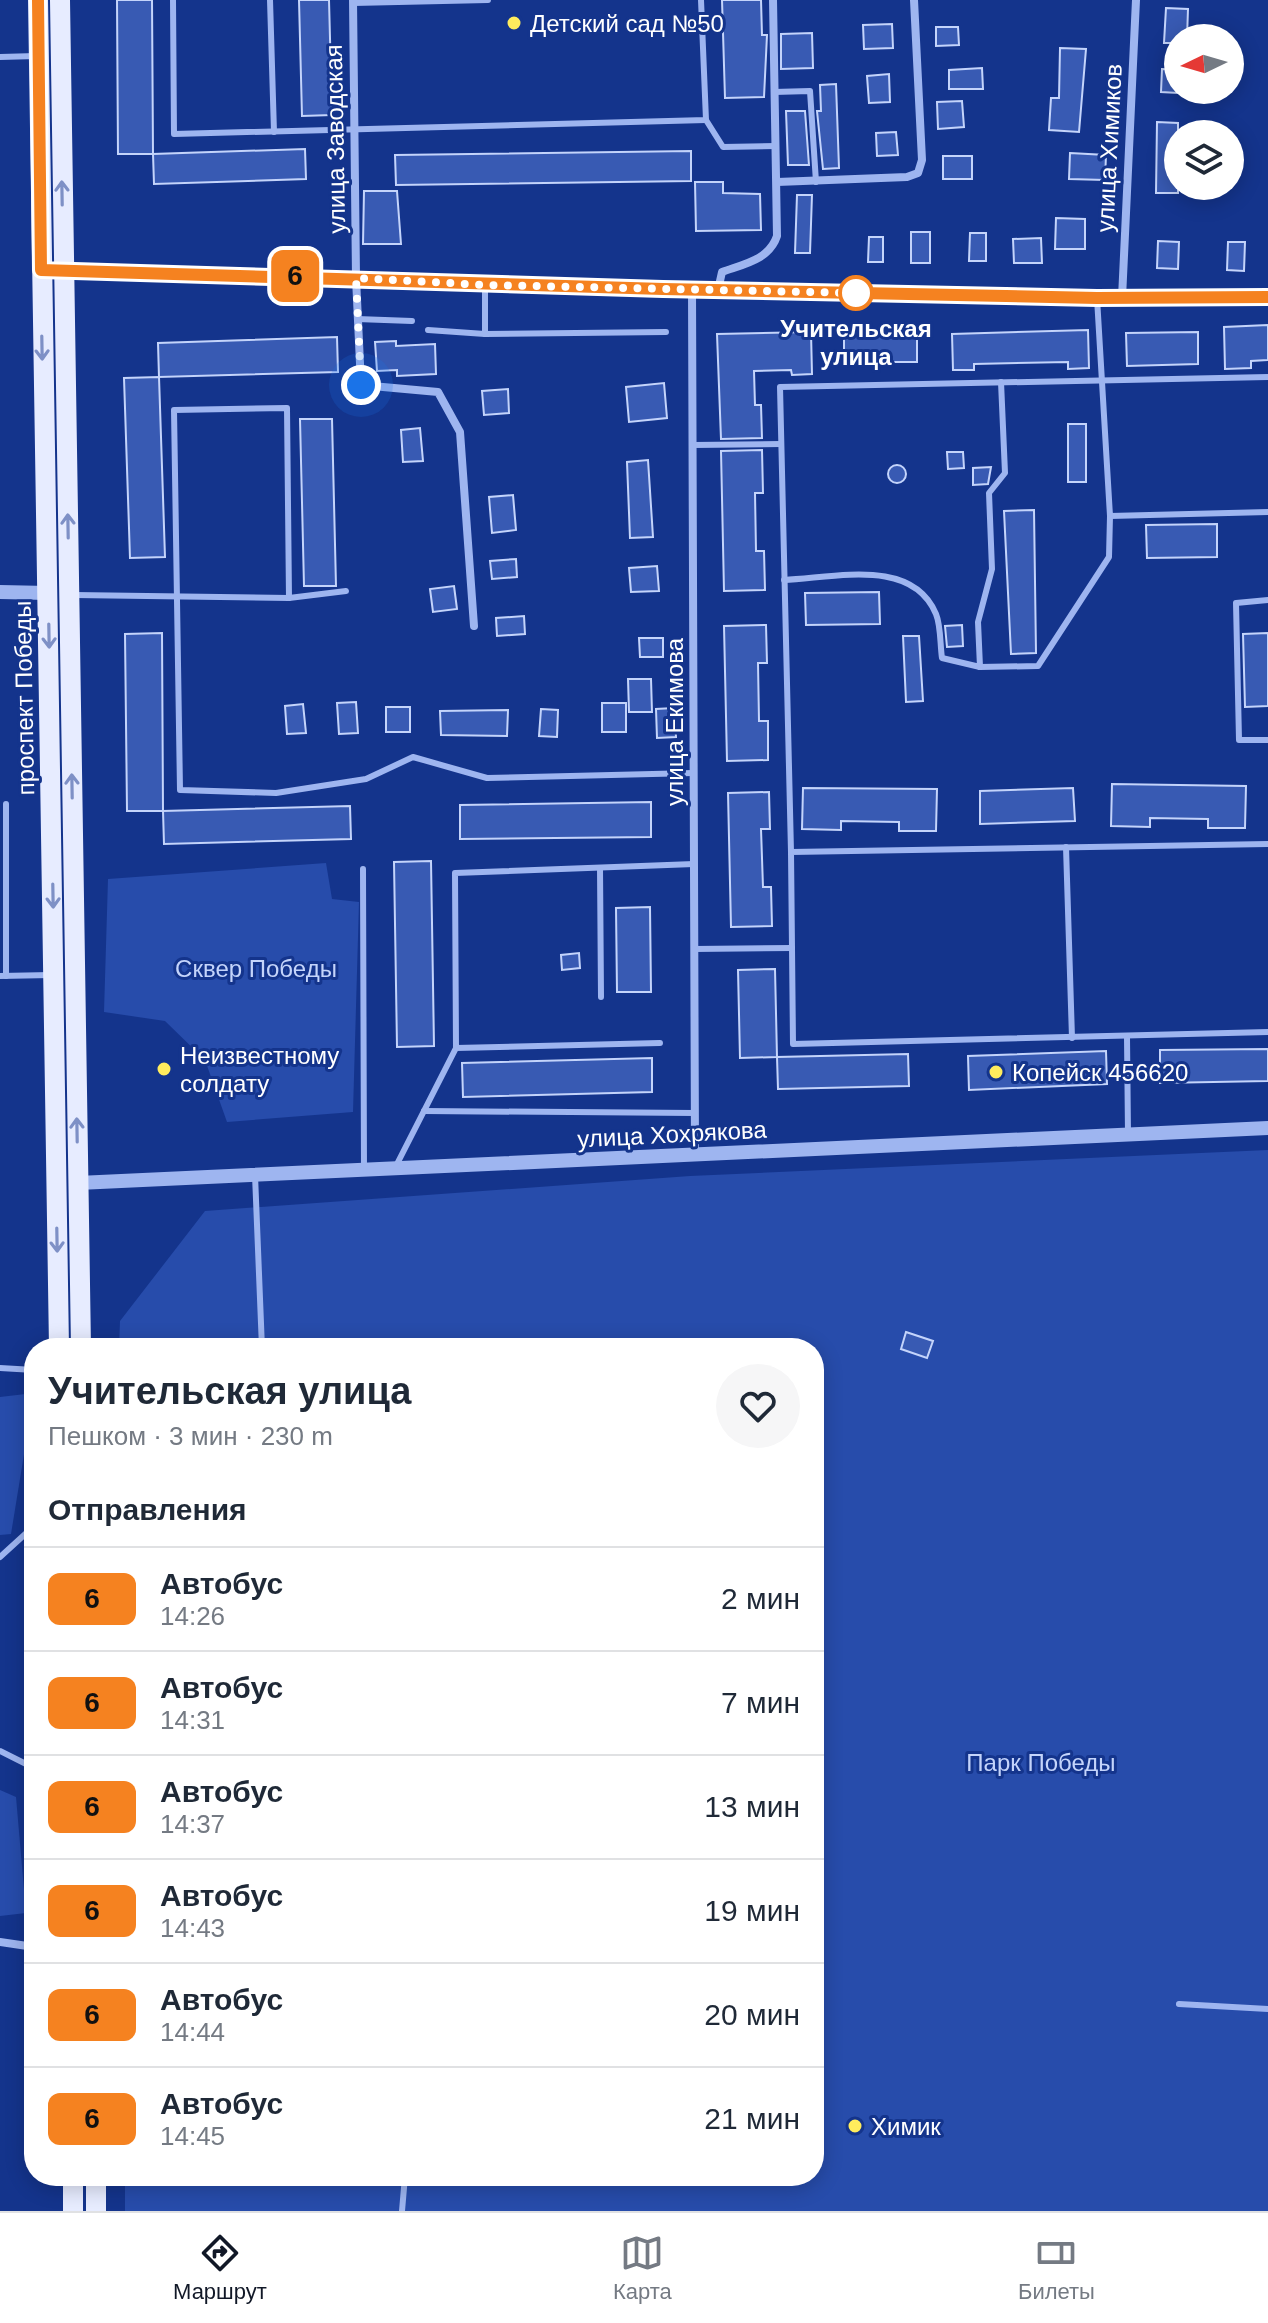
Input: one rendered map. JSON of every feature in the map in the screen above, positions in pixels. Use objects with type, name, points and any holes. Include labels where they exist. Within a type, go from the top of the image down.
[{"type":"main road","name":"проспект Победы","points":[[38,0],[41,270],[58,594],[81,1338]]},
{"type":"main road","name":"проспект Победы","points":[[59,1338],[55,975],[63,271],[60,0]]},
{"type":"main road","points":[[41,270],[63,271]]},
{"type":"main road","points":[[55,1184],[78,1183]]},
{"type":"main road","points":[[73,2186],[73,2211]]},
{"type":"main road","points":[[96,2186],[96,2211]]},
{"type":"street","points":[[718,290],[722,272],[773,249],[777,236],[773,0]]},
{"type":"street","points":[[777,182],[907,177],[918,173],[922,160],[914,0]]},
{"type":"street","name":"улица Химиков","points":[[1122,298],[1136,0]]},
{"type":"street","name":"улица Заводская","points":[[353,1],[356,278],[361,385],[438,392],[460,432],[474,626]]},
{"type":"street","points":[[63,271],[356,278],[485,285],[1097,298],[1268,297]]},
{"type":"street","name":"улица Екимова","points":[[692,289],[695,1155]]},
{"type":"street","points":[[0,592],[58,594]]},
{"type":"street","name":"улица Хохрякова","points":[[78,1183],[1268,1128]]},
{"type":"street","points":[[0,1942],[24,1946]]},
{"type":"lane","points":[[173,0],[174,134],[706,120]]},
{"type":"lane","points":[[270,0],[274,132]]},
{"type":"lane","points":[[353,1],[488,0]]},
{"type":"lane","points":[[701,0],[706,120],[723,147],[776,146]]},
{"type":"lane","points":[[0,57],[38,56]]},
{"type":"lane","points":[[774,92],[810,91],[816,182]]},
{"type":"lane","points":[[485,285],[485,334]]},
{"type":"lane","points":[[784,580],[886,576],[913,582],[936,615],[942,658],[980,667],[1038,666],[1109,557],[1110,516],[1097,298]]},
{"type":"lane","points":[[357,319],[412,321]]},
{"type":"lane","points":[[428,330],[485,334],[666,332]]},
{"type":"lane","points":[[1268,377],[780,387],[793,1044],[1268,1032]]},
{"type":"lane","points":[[980,667],[978,622],[992,569],[989,493],[1005,473],[1001,382]]},
{"type":"lane","points":[[289,598],[287,408],[174,410],[180,790],[276,793],[366,779],[413,757],[487,778],[694,773]]},
{"type":"lane","points":[[693,445],[781,444]]},
{"type":"lane","points":[[1110,516],[1268,512]]},
{"type":"lane","points":[[58,594],[289,598],[346,591]]},
{"type":"lane","points":[[1268,600],[1236,603],[1239,740],[1268,740]]},
{"type":"lane","points":[[6,804],[3,976],[55,975]]},
{"type":"lane","points":[[791,852],[1268,844]]},
{"type":"lane","points":[[1066,847],[1072,1038]]},
{"type":"lane","points":[[395,1169],[456,1048],[455,873],[694,864]]},
{"type":"lane","points":[[600,868],[601,997]]},
{"type":"lane","points":[[363,869],[364,1170]]},
{"type":"lane","points":[[694,949],[792,948]]},
{"type":"lane","points":[[1127,1037],[1128,1134]]},
{"type":"lane","points":[[456,1048],[660,1043]]},
{"type":"lane","points":[[424,1111],[695,1113]]},
{"type":"lane","points":[[255,1175],[262,1338]]},
{"type":"lane","points":[[0,1368],[24,1369]]},
{"type":"lane","points":[[0,1557],[24,1535]]},
{"type":"lane","points":[[0,1751],[24,1763]]},
{"type":"lane","points":[[1179,2004],[1268,2009]]},
{"type":"lane","points":[[402,2211],[404,2186]]},
{"type":"green space","name":"Сквер Победы","points":[[326,863],[332,899],[359,902],[353,1112],[227,1122],[205,1060],[165,1021],[104,1012],[108,879]]},
{"type":"green space","name":"Парк Победы","points":[[1268,1150],[1268,2211],[125,2211],[125,2186],[824,2186],[824,1338],[119,1338],[120,1321],[205,1211],[690,1176]]},
{"type":"green space","points":[[24,1394],[24,1454],[11,1534],[0,1535],[0,1397]]},
{"type":"green space","points":[[0,1790],[16,1797],[24,1913],[0,1916]]},
{"type":"building","points":[[117,0],[152,0],[153,154],[118,154]]},
{"type":"building","points":[[299,0],[329,0],[332,115],[302,116]]},
{"type":"building","points":[[722,0],[761,0],[762,35],[767,35],[764,97],[725,98]]},
{"type":"building","points":[[1166,8],[1188,9],[1187,24],[1165,24]]},
{"type":"building","points":[[892,24],[893,48],[864,49],[863,25]]},
{"type":"building","points":[[936,27],[958,27],[959,45],[936,46]]},
{"type":"building","points":[[812,33],[813,68],[781,69],[781,34]]},
{"type":"building","points":[[1060,48],[1086,49],[1079,132],[1049,130],[1051,98],[1059,98]]},
{"type":"building","points":[[982,68],[983,89],[949,89],[949,70]]},
{"type":"building","points":[[1162,69],[1164,69],[1164,92],[1161,92]]},
{"type":"building","points":[[889,74],[890,102],[869,103],[867,76]]},
{"type":"building","points":[[836,84],[839,168],[823,169],[817,111],[821,111],[820,85]]},
{"type":"building","points":[[962,101],[964,127],[938,129],[937,102]]},
{"type":"building","points":[[786,111],[805,111],[809,165],[788,165]]},
{"type":"building","points":[[1157,122],[1164,122],[1164,193],[1156,193]]},
{"type":"building","points":[[896,132],[898,155],[877,156],[876,133]]},
{"type":"building","points":[[305,149],[306,179],[154,184],[153,154]]},
{"type":"building","points":[[691,151],[691,181],[396,185],[395,155]]},
{"type":"building","points":[[1070,153],[1106,155],[1105,180],[1069,179]]},
{"type":"building","points":[[943,156],[972,156],[972,179],[943,179]]},
{"type":"building","points":[[695,182],[723,182],[723,193],[760,194],[761,230],[696,231]]},
{"type":"building","points":[[364,191],[397,191],[401,244],[363,244]]},
{"type":"building","points":[[797,195],[812,195],[810,253],[795,253]]},
{"type":"building","points":[[1056,218],[1085,219],[1085,249],[1055,249]]},
{"type":"building","points":[[911,232],[930,232],[930,263],[911,263]]},
{"type":"building","points":[[970,233],[986,233],[986,261],[969,261]]},
{"type":"building","points":[[869,237],[883,237],[883,262],[868,262]]},
{"type":"building","points":[[1041,238],[1042,263],[1014,263],[1013,239]]},
{"type":"building","points":[[1158,241],[1179,242],[1178,269],[1157,268]]},
{"type":"building","points":[[1228,242],[1245,242],[1244,271],[1227,270]]},
{"type":"building","points":[[1268,325],[1268,360],[1251,361],[1251,368],[1225,369],[1224,327]]},
{"type":"building","points":[[1088,330],[1089,368],[1068,369],[1068,362],[974,364],[974,370],[953,370],[952,334]]},
{"type":"building","points":[[811,332],[812,374],[792,375],[791,370],[754,371],[755,405],[761,405],[762,438],[721,439],[717,334]]},
{"type":"building","points":[[1198,332],[1198,364],[1127,366],[1126,333]]},
{"type":"building","points":[[844,333],[917,333],[917,362],[844,362]]},
{"type":"building","points":[[337,337],[338,372],[159,377],[158,343]]},
{"type":"building","points":[[396,341],[396,346],[435,344],[436,374],[397,376],[397,370],[377,371],[375,342]]},
{"type":"building","points":[[159,377],[165,557],[130,558],[124,378]]},
{"type":"building","points":[[664,383],[667,418],[629,422],[626,387]]},
{"type":"building","points":[[508,389],[509,413],[484,415],[482,391]]},
{"type":"building","points":[[300,419],[332,419],[336,586],[304,586]]},
{"type":"building","points":[[1068,424],[1086,424],[1086,482],[1068,482]]},
{"type":"building","points":[[420,428],[423,461],[403,462],[401,430]]},
{"type":"building","points":[[762,450],[763,493],[755,493],[756,551],[764,551],[765,590],[724,591],[721,451]]},
{"type":"building","points":[[947,452],[963,452],[964,468],[948,469]]},
{"type":"building","points":[[648,460],[653,537],[630,538],[627,462]]},
{"type":"building","points":[[897,465],[906,474],[897,483],[888,474]]},
{"type":"building","points":[[991,467],[988,484],[973,485],[973,468]]},
{"type":"building","points":[[513,495],[516,530],[492,533],[489,497]]},
{"type":"building","points":[[1034,510],[1036,653],[1011,654],[1004,511]]},
{"type":"building","points":[[1217,524],[1217,557],[1147,558],[1146,525]]},
{"type":"building","points":[[516,559],[517,577],[492,579],[490,561]]},
{"type":"building","points":[[657,566],[659,591],[631,592],[629,568]]},
{"type":"building","points":[[454,586],[457,609],[433,612],[430,589]]},
{"type":"building","points":[[879,592],[880,624],[806,625],[805,593]]},
{"type":"building","points":[[524,616],[525,634],[497,636],[496,618]]},
{"type":"building","points":[[766,625],[767,663],[758,663],[759,721],[768,721],[768,760],[727,761],[724,626]]},
{"type":"building","points":[[962,625],[963,646],[947,647],[945,626]]},
{"type":"building","points":[[162,633],[163,811],[127,811],[125,634]]},
{"type":"building","points":[[1268,633],[1268,706],[1245,707],[1243,634]]},
{"type":"building","points":[[903,636],[919,636],[923,701],[906,702]]},
{"type":"building","points":[[639,638],[663,638],[663,657],[640,657]]},
{"type":"building","points":[[628,679],[651,679],[652,712],[629,712]]},
{"type":"building","points":[[356,702],[358,733],[339,734],[337,703]]},
{"type":"building","points":[[602,703],[626,703],[626,732],[602,732]]},
{"type":"building","points":[[303,704],[306,733],[287,734],[285,706]]},
{"type":"building","points":[[386,707],[410,707],[410,732],[386,732]]},
{"type":"building","points":[[674,708],[676,737],[657,738],[656,709]]},
{"type":"building","points":[[541,709],[558,710],[557,737],[539,736]]},
{"type":"building","points":[[508,710],[507,736],[441,735],[440,711]]},
{"type":"building","points":[[1112,784],[1246,786],[1245,828],[1208,828],[1208,819],[1150,818],[1150,827],[1111,826]]},
{"type":"building","points":[[803,788],[937,789],[936,831],[899,831],[899,822],[841,821],[841,830],[802,829]]},
{"type":"building","points":[[1073,788],[1075,821],[980,824],[980,791]]},
{"type":"building","points":[[769,792],[770,829],[761,829],[763,887],[771,887],[772,926],[731,927],[728,793]]},
{"type":"building","points":[[651,802],[651,837],[460,839],[460,805]]},
{"type":"building","points":[[350,806],[351,839],[164,844],[163,811]]},
{"type":"building","points":[[431,861],[434,1046],[397,1047],[394,862]]},
{"type":"building","points":[[650,907],[651,992],[617,992],[616,908]]},
{"type":"building","points":[[579,953],[580,968],[562,970],[561,955]]},
{"type":"building","points":[[775,969],[777,1057],[740,1058],[738,970]]},
{"type":"building","points":[[1268,1049],[1268,1081],[1160,1083],[1160,1050]]},
{"type":"building","points":[[1106,1051],[1107,1084],[969,1090],[968,1056]]},
{"type":"building","points":[[908,1054],[909,1086],[778,1089],[777,1057]]},
{"type":"building","points":[[652,1058],[652,1092],[463,1097],[462,1063]]},
{"type":"building","points":[[906,1332],[933,1341],[927,1358],[901,1349]]},
{"type":"bus line","name":"6","points":[[38,0],[41,270],[663,289],[1097,298],[1268,297]]},
{"type":"place","name":"Детский сад №50","points":[[514,23]]},
{"type":"place","name":"Учительская улица","points":[[856,293]]},
{"type":"place","name":"Неизвестному солдату","points":[[164,1069]]},
{"type":"place","name":"Копейск 456620","points":[[996,1072]]},
{"type":"place","name":"Химик","points":[[855,2126]]},
{"type":"route","points":[[361,385],[356,278],[485,285],[856,293]]}]
